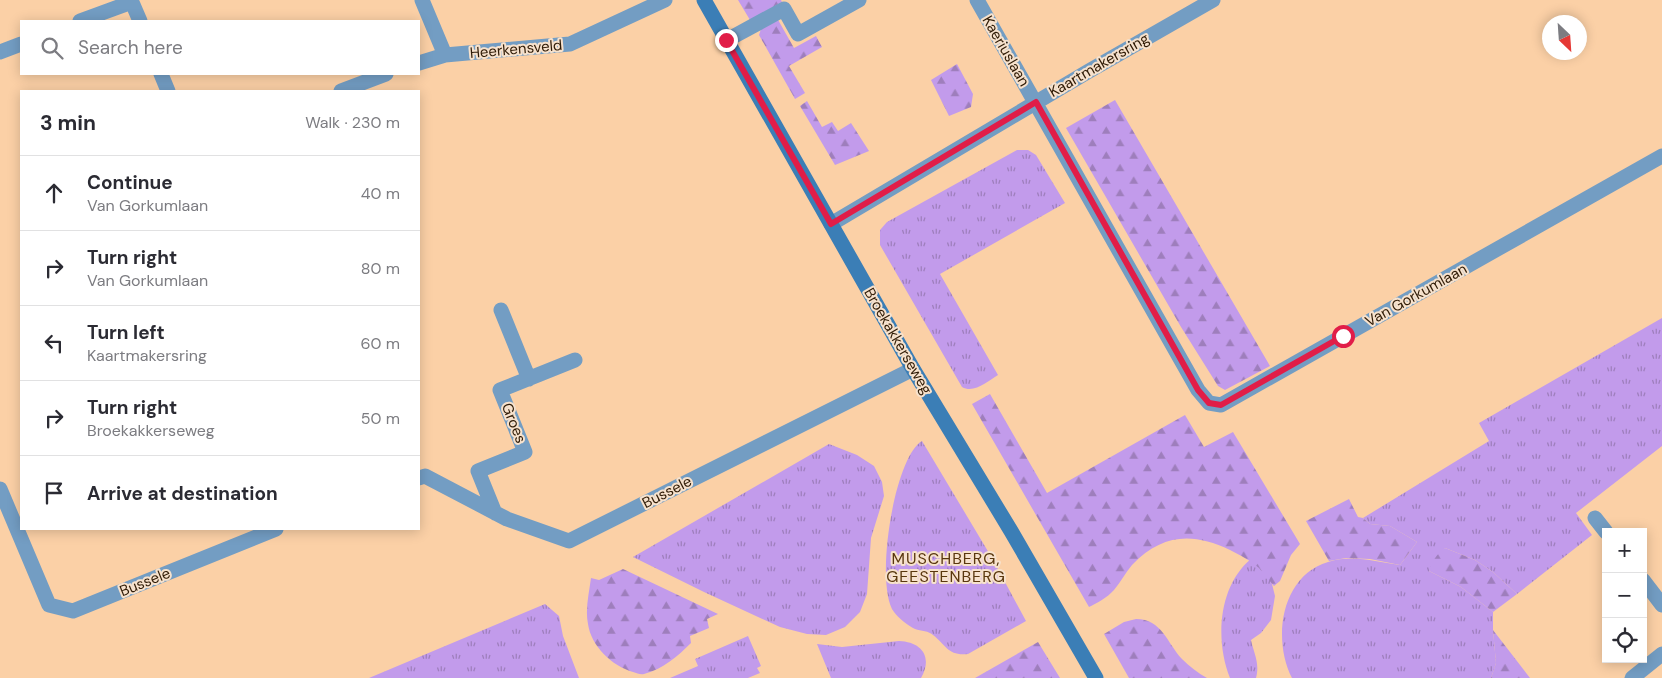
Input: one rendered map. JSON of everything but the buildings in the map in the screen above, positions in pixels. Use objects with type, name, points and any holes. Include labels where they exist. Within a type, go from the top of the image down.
[{"type":"street","points":[[422,0],[445,55]]},
{"type":"street","name":"Heerkensveld","points":[[420,63],[445,55],[570,44],[665,0]]},
{"type":"street","name":"Broekakkerseweg","points":[[704,0],[913,369],[1096,678]]},
{"type":"street","points":[[726,40],[784,9],[798,34],[859,0]]},
{"type":"street","name":"Kaeriuslaan","points":[[977,0],[1036,102]]},
{"type":"street","name":"Kaartmakersring","points":[[831,224],[1036,102],[1213,0]]},
{"type":"street","points":[[83,20],[131,1],[140,20]]},
{"type":"street","points":[[0,52],[20,44]]},
{"type":"street","points":[[161,75],[168,90]]},
{"type":"street","points":[[344,90],[383,75]]},
{"type":"street","name":"Van Gorkumlaan","points":[[1036,102],[1198,390],[1209,403],[1221,405],[1662,156]]},
{"type":"street","points":[[501,310],[529,379]]},
{"type":"street","name":"Groes","points":[[495,512],[478,471],[525,452],[500,390],[575,360]]},
{"type":"street","name":"Bussele","points":[[420,478],[424,476],[507,519],[569,541],[913,369]]},
{"type":"street","name":"Bussele","points":[[0,489],[49,605],[73,611],[274,530]]},
{"type":"street","points":[[1595,518],[1603,528]]},
{"type":"street","points":[[1647,585],[1662,605]]},
{"type":"street","points":[[1632,678],[1662,654]]},
{"type":"green space","points":[[738,0],[781,0],[782,2],[750,20]]},
{"type":"green space","points":[[777,18],[794,48],[816,36],[822,47],[789,66],[805,93],[795,99],[759,35],[762,26]]},
{"type":"green space","points":[[957,64],[973,94],[971,107],[949,116],[931,80]]},
{"type":"green space","points":[[1115,100],[1270,366],[1225,390],[1218,386],[1181,327],[1066,128]]},
{"type":"green space","points":[[807,101],[822,127],[832,122],[838,131],[851,123],[869,151],[835,165],[800,106]]},
{"type":"green space","points":[[1017,150],[1028,150],[1036,155],[1065,203],[940,274],[998,375],[981,386],[967,389],[962,387],[880,245],[880,230],[887,222]]},
{"type":"green space","points":[[1662,318],[1662,446],[1576,513],[1592,535],[1517,594],[1493,572],[1475,560],[1445,548],[1429,571],[1461,587],[1493,612],[1496,663],[1491,678],[1292,678],[1286,662],[1282,628],[1285,611],[1291,595],[1300,581],[1312,569],[1338,560],[1364,559],[1400,565],[1417,542],[1390,526],[1370,524],[1363,518],[1489,441],[1479,423]]},
{"type":"green space","points":[[990,394],[1047,493],[1185,415],[1204,447],[1233,432],[1300,544],[1291,555],[1280,581],[1274,586],[1259,568],[1234,552],[1216,544],[1203,540],[1178,539],[1155,547],[1143,555],[1132,565],[1111,593],[1089,607],[972,404]]},
{"type":"green space","points":[[922,441],[992,558],[1026,621],[968,654],[952,652],[931,634],[915,629],[907,624],[894,612],[888,598],[886,576],[890,522],[903,471],[912,452]]},
{"type":"green space","points":[[829,444],[857,455],[874,466],[882,482],[884,496],[871,538],[867,594],[860,612],[845,627],[826,635],[807,634],[780,627],[633,557]]},
{"type":"green space","points":[[1349,499],[1358,517],[1363,518],[1370,524],[1390,526],[1417,542],[1400,565],[1370,559],[1346,558],[1329,561],[1306,521]]},
{"type":"green space","points":[[1445,548],[1475,560],[1493,572],[1517,594],[1493,612],[1461,587],[1429,571],[1435,558]]},
{"type":"green space","points":[[1251,559],[1271,580],[1275,596],[1271,620],[1261,633],[1251,640],[1257,663],[1256,678],[1230,678],[1222,648],[1222,615],[1232,584],[1240,570]]},
{"type":"green space","points":[[623,569],[718,614],[707,619],[709,628],[690,636],[691,643],[675,657],[658,669],[644,674],[638,674],[625,669],[610,660],[593,640],[587,619],[591,578],[599,580]]},
{"type":"green space","points":[[545,604],[559,616],[563,636],[579,678],[369,678]]},
{"type":"green space","points":[[1136,619],[1145,620],[1158,627],[1182,659],[1207,678],[1129,678],[1104,634],[1124,622]]},
{"type":"green space","points":[[1493,630],[1530,678],[1491,678],[1496,663]]},
{"type":"green space","points":[[748,636],[761,666],[757,668],[760,673],[748,678],[670,678],[698,666],[695,659]]},
{"type":"green space","points":[[899,641],[914,644],[923,652],[926,664],[921,678],[831,678],[817,644],[842,647]]},
{"type":"green space","points":[[1038,642],[1060,678],[975,678]]},
{"type":"district","name":"MUSCHBERG, GEESTENBERG","points":[[946,567]]},
{"type":"route","points":[[726,40],[831,224],[1036,102],[1198,390],[1209,403],[1221,405],[1343,336]]}]
